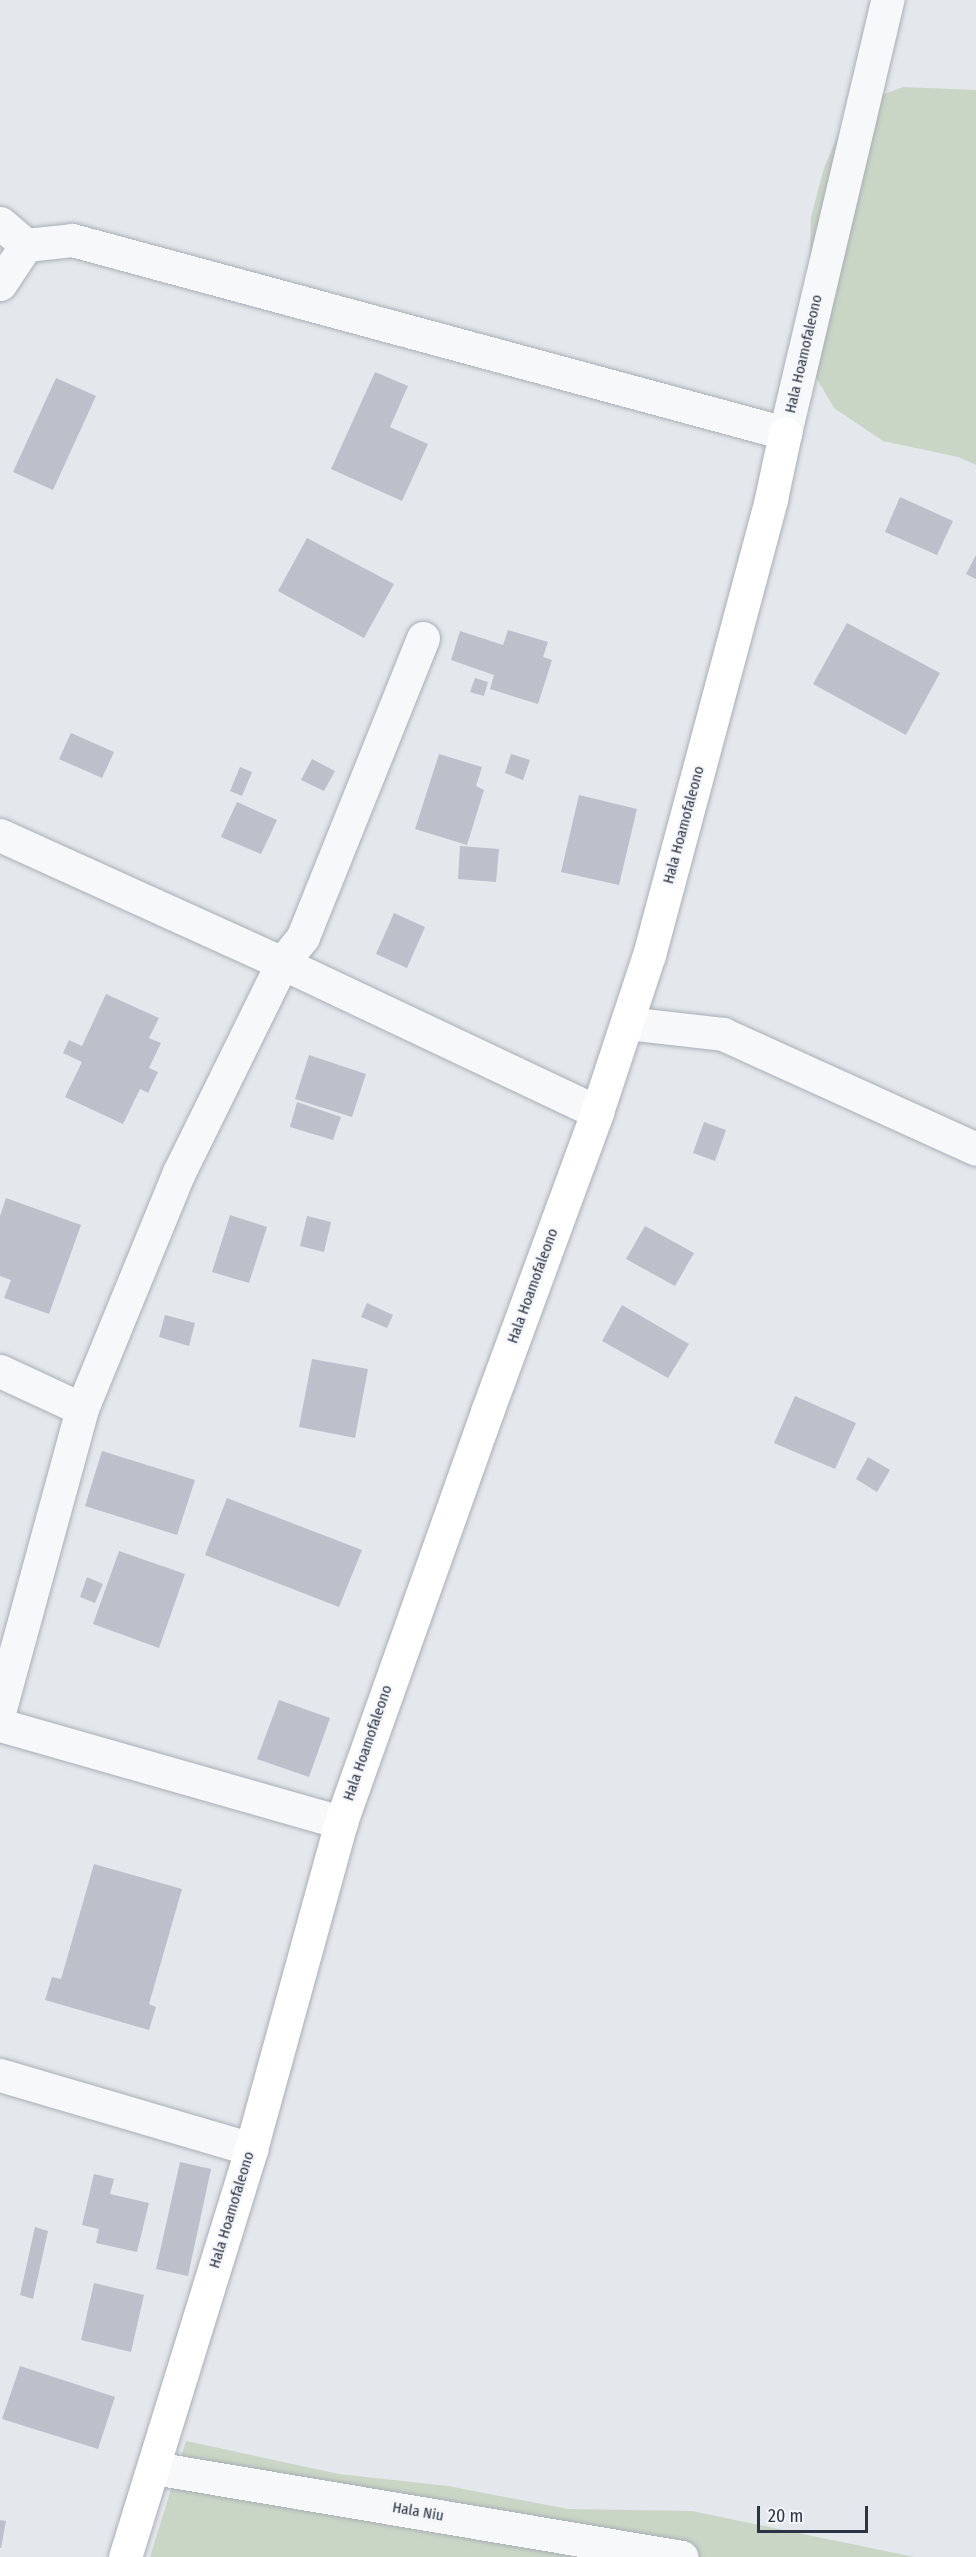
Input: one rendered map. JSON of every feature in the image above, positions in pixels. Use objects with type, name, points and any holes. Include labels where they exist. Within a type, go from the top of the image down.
[{"type":"street","name":"Hala Hoamofaleono","points":[[125,2557],[251,2149],[341,1822],[476,1442],[597,1112],[652,944],[771,499],[887,0]]},
{"type":"street","points":[[0,223],[27,245],[72,240],[785,433]]},
{"type":"street","points":[[0,284],[27,245]]},
{"type":"street","points":[[0,1708],[82,1409],[179,1172],[282,963],[303,937],[423,638]]},
{"type":"street","points":[[0,835],[282,963],[597,1112]]},
{"type":"street","points":[[627,1023],[723,1034],[973,1139]]},
{"type":"street","points":[[0,1371],[82,1409]]},
{"type":"street","points":[[0,1725],[341,1822]]},
{"type":"street","points":[[0,2075],[251,2149]]},
{"type":"street","name":"Hala Niu","points":[[154,2468],[682,2557]]},
{"type":"green space","points":[[903,87],[976,90],[976,465],[958,457],[883,441],[834,408],[811,369],[808,311],[811,217],[824,168],[850,107]]},
{"type":"green space","points":[[186,2441],[339,2474],[448,2486],[568,2509],[692,2511],[914,2557],[150,2557]]},
{"type":"building","points":[[375,372],[408,386],[390,427],[428,444],[402,501],[331,469]]},
{"type":"building","points":[[56,378],[96,396],[53,490],[13,472]]},
{"type":"building","points":[[900,497],[953,521],[937,555],[885,532]]},
{"type":"building","points":[[307,538],[394,584],[364,638],[278,591]]},
{"type":"building","points":[[976,555],[976,579],[966,574]]},
{"type":"building","points":[[847,623],[940,673],[906,735],[813,684]]},
{"type":"building","points":[[508,630],[548,642],[543,657],[552,660],[538,704],[490,689],[494,675],[451,660],[460,631],[503,645]]},
{"type":"building","points":[[475,678],[488,682],[484,696],[470,692]]},
{"type":"building","points":[[71,733],[114,752],[102,778],[59,759]]},
{"type":"building","points":[[439,754],[482,767],[476,786],[484,790],[467,845],[415,829]]},
{"type":"building","points":[[511,754],[530,760],[523,780],[505,773]]},
{"type":"building","points":[[312,759],[335,771],[324,791],[301,780]]},
{"type":"building","points":[[240,767],[252,772],[242,796],[230,791]]},
{"type":"building","points":[[579,795],[637,809],[619,885],[561,872]]},
{"type":"building","points":[[237,802],[277,820],[261,854],[221,837]]},
{"type":"building","points":[[460,846],[499,849],[496,882],[458,879]]},
{"type":"building","points":[[394,913],[425,927],[407,968],[376,954]]},
{"type":"building","points":[[106,994],[159,1018],[149,1038],[161,1043],[149,1068],[158,1072],[148,1093],[140,1089],[123,1124],[65,1097],[82,1062],[63,1053],[69,1040],[82,1046]]},
{"type":"building","points":[[309,1055],[366,1074],[352,1117],[295,1099]]},
{"type":"building","points":[[297,1102],[341,1117],[333,1140],[290,1127]]},
{"type":"building","points":[[704,1122],[726,1130],[715,1161],[693,1153]]},
{"type":"building","points":[[6,1198],[81,1225],[49,1314],[4,1298],[11,1280],[0,1276],[0,1216]]},
{"type":"building","points":[[230,1215],[267,1227],[249,1283],[212,1272]]},
{"type":"building","points":[[307,1216],[331,1222],[324,1252],[300,1246]]},
{"type":"building","points":[[645,1226],[694,1253],[675,1286],[626,1259]]},
{"type":"building","points":[[367,1303],[393,1315],[387,1328],[361,1317]]},
{"type":"building","points":[[622,1305],[689,1344],[668,1378],[602,1341]]},
{"type":"building","points":[[165,1315],[195,1323],[189,1346],[159,1337]]},
{"type":"building","points":[[312,1359],[368,1369],[355,1438],[299,1427]]},
{"type":"building","points":[[795,1396],[856,1423],[835,1469],[774,1443]]},
{"type":"building","points":[[102,1451],[195,1480],[177,1535],[85,1506]]},
{"type":"building","points":[[868,1457],[890,1470],[877,1492],[856,1479]]},
{"type":"building","points":[[227,1498],[362,1550],[339,1607],[205,1555]]},
{"type":"building","points":[[119,1551],[185,1574],[159,1648],[93,1624]]},
{"type":"building","points":[[87,1577],[103,1584],[95,1603],[80,1597]]},
{"type":"building","points":[[279,1700],[330,1718],[309,1777],[257,1759]]},
{"type":"building","points":[[94,1864],[182,1889],[149,2004],[156,2007],[149,2030],[45,2000],[52,1977],[61,1979]]},
{"type":"building","points":[[180,2162],[211,2169],[188,2276],[156,2269]]},
{"type":"building","points":[[94,2174],[114,2179],[110,2194],[149,2203],[137,2252],[96,2243],[99,2229],[82,2225]]},
{"type":"building","points":[[35,2227],[48,2231],[33,2299],[20,2295]]},
{"type":"building","points":[[94,2283],[144,2295],[131,2352],[81,2340]]},
{"type":"building","points":[[20,2366],[115,2397],[98,2449],[2,2419]]},
{"type":"building","points":[[0,2520],[6,2521],[1,2548],[0,2548]]}]
